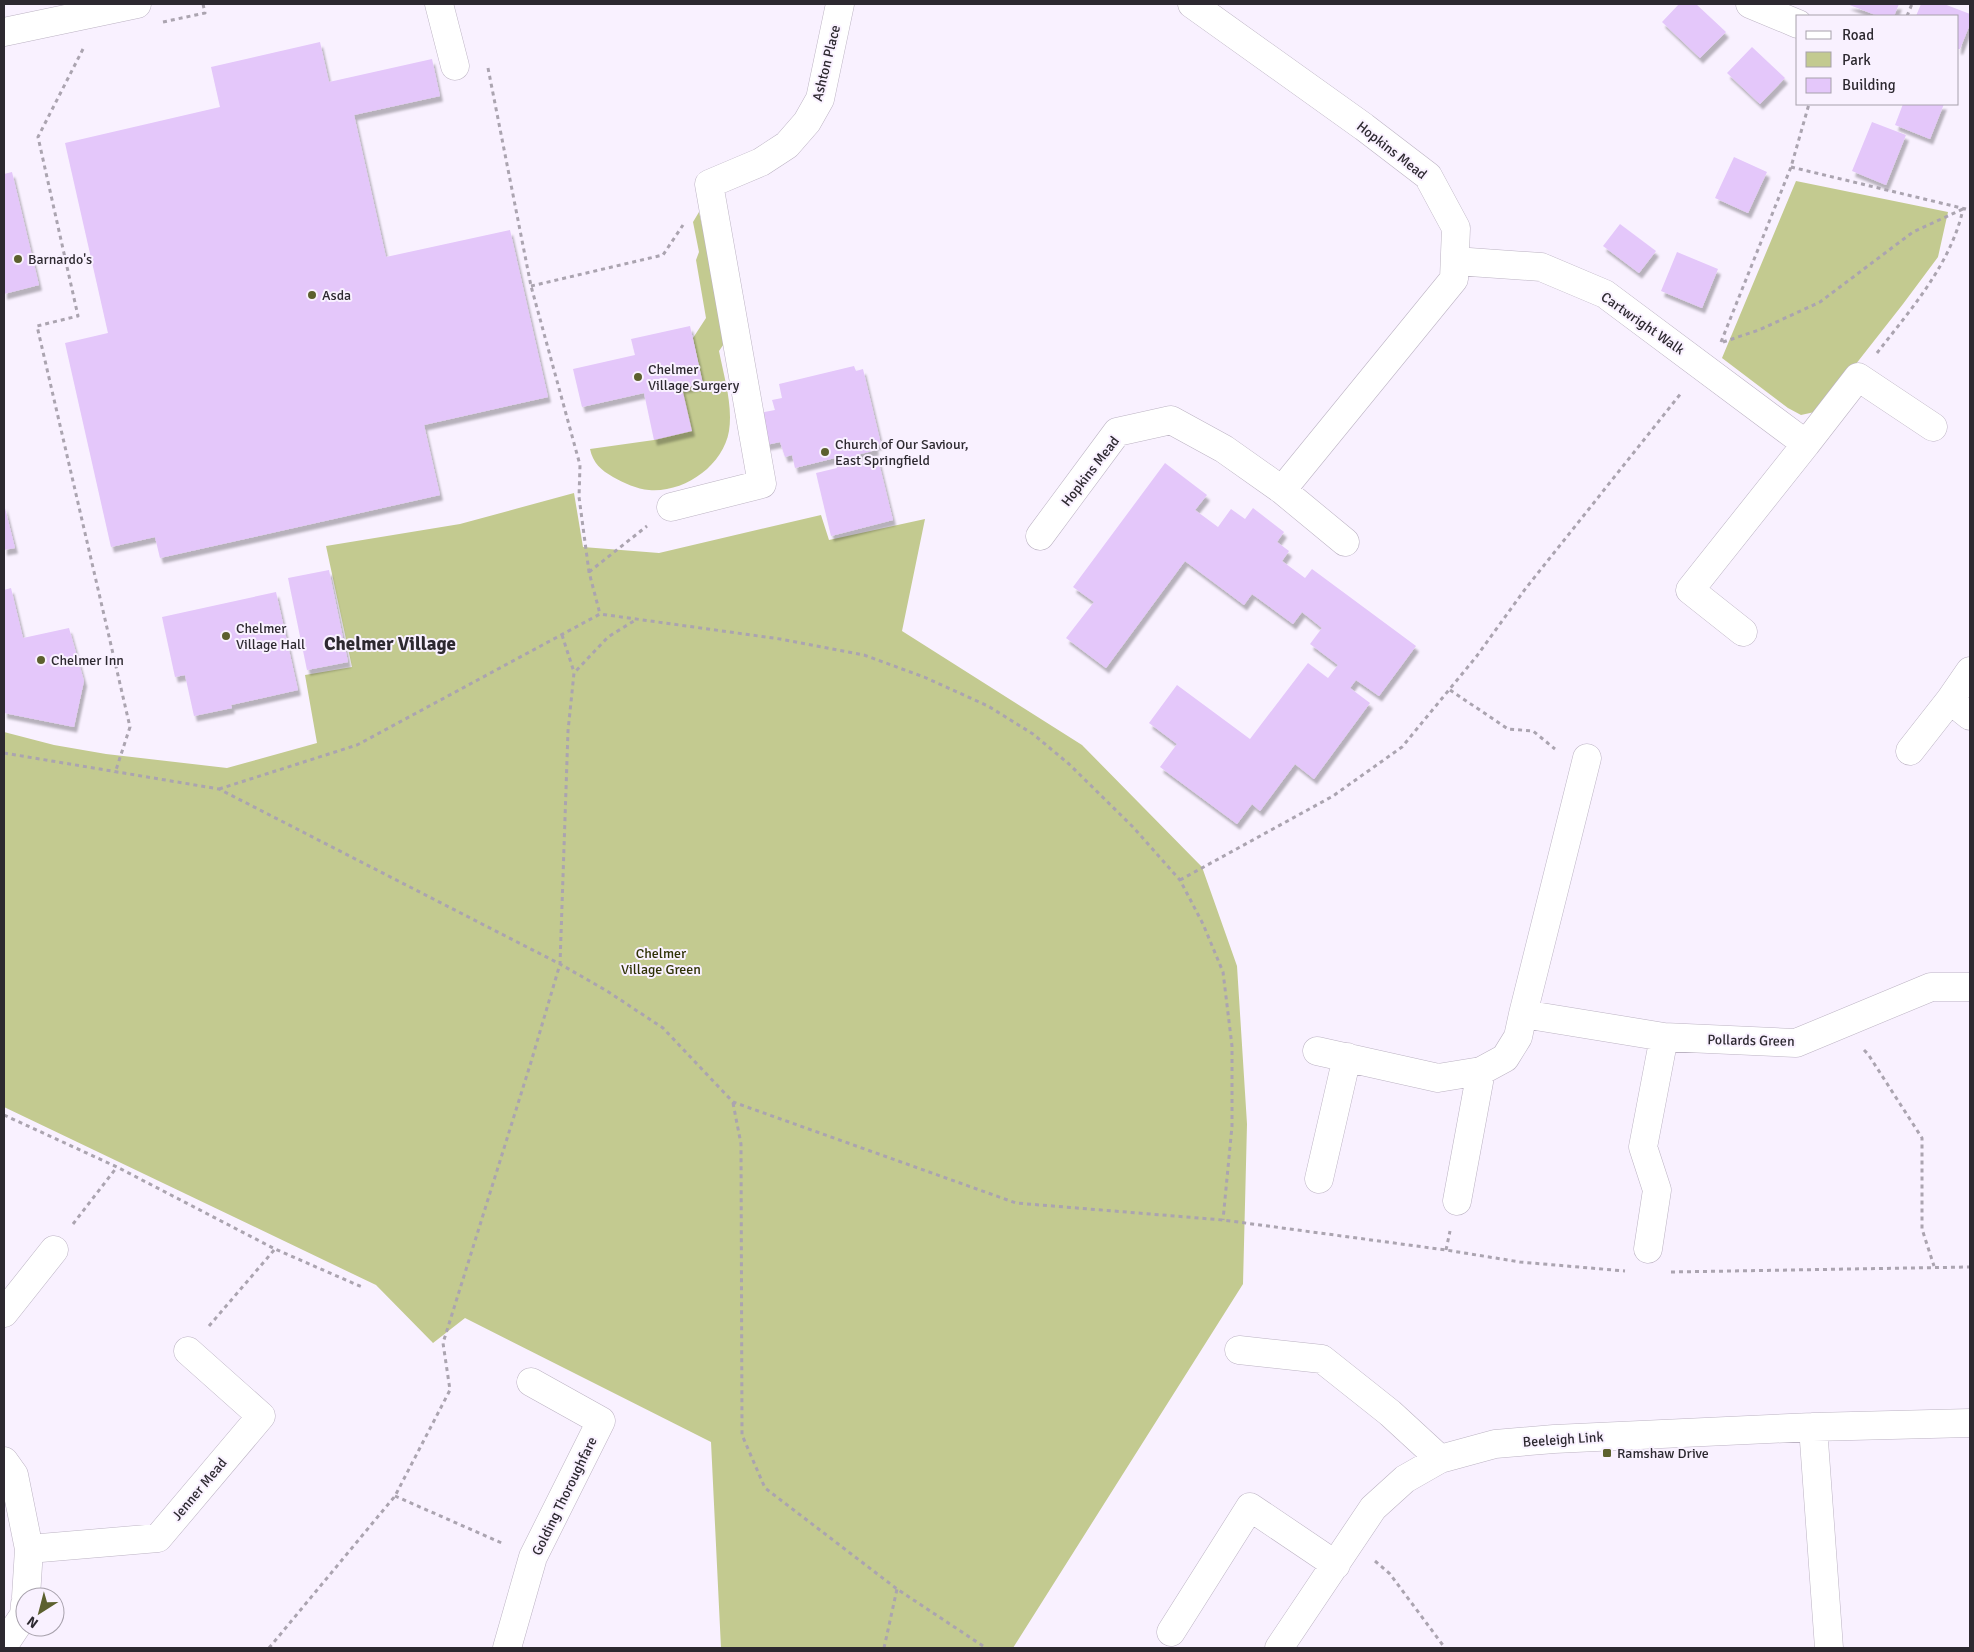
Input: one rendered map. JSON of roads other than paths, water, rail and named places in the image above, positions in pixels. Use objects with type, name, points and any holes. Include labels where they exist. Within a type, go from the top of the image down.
[{"type":"street","points":[[4,32],[137,4]]},
{"type":"street","points":[[439,4],[455,66]]},
{"type":"street","name":"Ashton Place","points":[[672,507],[762,484],[709,184],[761,162],[787,145],[807,122],[820,99],[840,4]]},
{"type":"street","name":"Hopkins Mead","points":[[1192,4],[1364,127],[1428,176],[1456,228],[1454,279],[1282,490]]},
{"type":"street","points":[[1750,4],[1796,23]]},
{"type":"street","name":"Cartwright Walk","points":[[1455,261],[1541,267],[1605,294],[1806,444]]},
{"type":"street","points":[[1743,632],[1690,590],[1858,376],[1933,427]]},
{"type":"street","name":"Hopkins Mead","points":[[1040,536],[1117,432],[1171,420],[1224,449],[1282,490],[1345,542]]},
{"type":"street","points":[[1910,750],[1960,708],[1970,671]]},
{"type":"street","points":[[1317,1051],[1438,1078],[1481,1071],[1505,1058],[1518,1037],[1587,758]]},
{"type":"street","name":"Pollards Green","points":[[1523,1014],[1664,1037],[1796,1043],[1930,987],[1970,987]]},
{"type":"street","points":[[1648,1249],[1657,1190],[1643,1146],[1664,1037]]},
{"type":"street","points":[[1319,1179],[1347,1057]]},
{"type":"street","points":[[1457,1201],[1481,1071]]},
{"type":"street","points":[[4,1313],[54,1250]]},
{"type":"street","points":[[1239,1350],[1322,1360],[1390,1413],[1440,1459]]},
{"type":"street","name":"Jenner Mead","points":[[29,1549],[158,1538],[261,1416],[188,1351]]},
{"type":"street","name":"Golding Thoroughfare","points":[[508,1648],[533,1557],[601,1421],[531,1382]]},
{"type":"street","name":"Beeleigh Link","points":[[1279,1648],[1352,1542],[1373,1508],[1405,1479],[1440,1459],[1495,1444],[1554,1439],[1813,1427],[1970,1423]]},
{"type":"street","points":[[1813,1427],[1829,1648]]},
{"type":"street","points":[[4,1461],[14,1475],[29,1549],[27,1587]]},
{"type":"street","points":[[1171,1632],[1250,1507],[1336,1565]]},
{"type":"street","points":[[4,1645],[15,1628]]},
{"type":"place","name":"Barnardo's","points":[[18,259]]},
{"type":"place","name":"Asda","points":[[312,295]]},
{"type":"place","name":"Chelmer Village Surgery","points":[[638,377]]},
{"type":"place","name":"Church of Our Saviour, East Springfield","points":[[825,452]]},
{"type":"place","name":"Chelmer Village Hall","points":[[226,636]]},
{"type":"place","name":"Chelmer Inn","points":[[41,660]]},
{"type":"place","name":"Ramshaw Drive","points":[[1607,1453]]},
{"type":"district","name":"Chelmer Village","points":[[390,643]]},
{"type":"park label","name":"Chelmer Village Green","points":[[661,962]]}]
